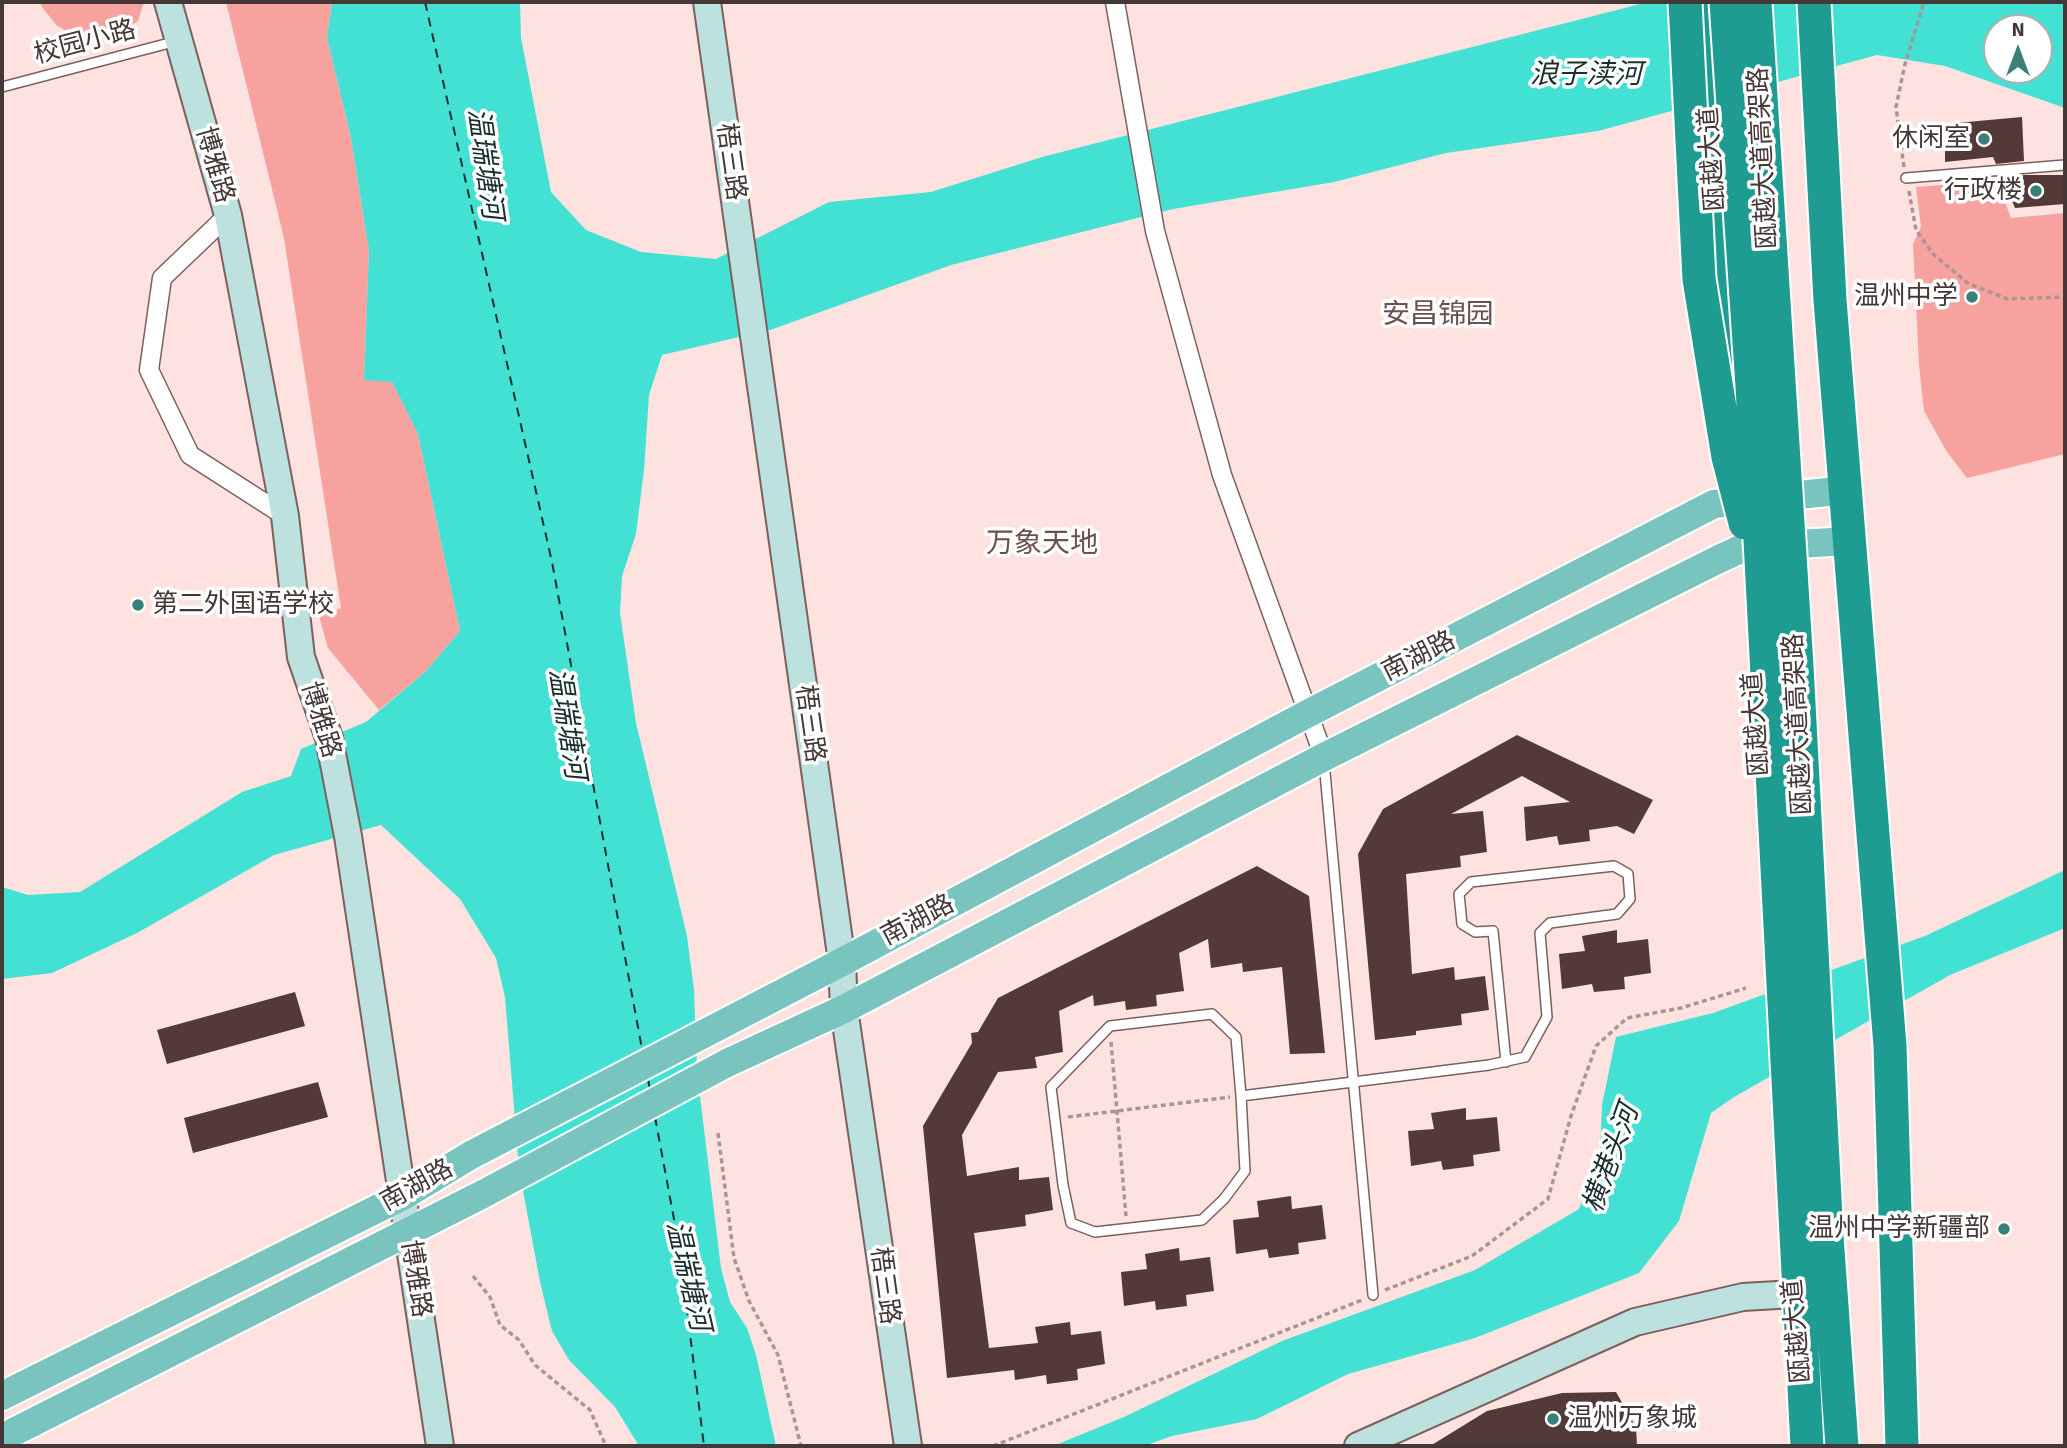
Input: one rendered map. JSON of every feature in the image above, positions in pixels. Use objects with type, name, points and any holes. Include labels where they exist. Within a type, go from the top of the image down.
[{"type":"highway","points":[[1685,2],[1699,279],[1728,457],[1763,595]]},
{"type":"highway","name":"瓯越大道","points":[[1703,2],[1722,303],[1743,502],[1782,1074],[1794,1294],[1808,1446]]},
{"type":"highway","name":"瓯越大道高架路","points":[[1726,2],[1751,358],[1808,1446]]},
{"type":"highway","name":"瓯越大道高架路","points":[[1755,2],[1797,666],[1827,1236],[1842,1446]]},
{"type":"highway","points":[[1814,2],[1830,300],[1890,1046],[1902,1446]]},
{"type":"main road","name":"南湖路","points":[[2,1396],[403,1196],[471,1155],[842,962],[1307,714],[1714,504],[1846,490]]},
{"type":"main road","name":"南湖路","points":[[2,1438],[485,1193],[727,1063],[844,1009],[1324,757],[1745,547],[1849,541]]},
{"type":"street","name":"博雅路","points":[[168,2],[228,215],[285,516],[301,657],[329,738],[348,835],[440,1446]]},
{"type":"street","name":"梧三路","points":[[707,2],[842,962],[844,1009],[908,1446]]},
{"type":"street","points":[[1115,2],[1155,231],[1222,475],[1324,757]]},
{"type":"street","points":[[228,215],[162,278],[149,370],[190,455],[285,516]]},
{"type":"street","points":[[1358,1446],[1635,1322],[1743,1297],[1794,1294]]},
{"type":"lane","name":"校园小路","points":[[2,87],[179,40]]},
{"type":"lane","points":[[1906,178],[2065,166]]},
{"type":"lane","points":[[1324,757],[1373,1295]]},
{"type":"lane","points":[[1241,1096],[1506,1062],[1525,1057],[1547,1017],[1540,933],[1550,923],[1618,914],[1630,899],[1628,874],[1614,866],[1471,882],[1459,894],[1462,924],[1475,932],[1493,931],[1506,1062]]},
{"type":"lane","points":[[1212,1014],[1236,1037],[1241,1096],[1245,1171],[1224,1199],[1202,1220],[1095,1232],[1071,1223],[1063,1185],[1051,1087],[1110,1026],[1212,1014]]},
{"type":"path","points":[[1924,2],[1905,64],[1896,107],[1916,230],[1934,255],[1969,284],[2008,299],[2065,297]]},
{"type":"path","points":[[993,1446],[1472,1256],[1548,1199],[1571,1116],[1596,1046],[1627,1018],[1681,1008],[1746,988]]},
{"type":"path","points":[[1110,1026],[1128,1228]]},
{"type":"path","points":[[1055,1119],[1241,1096]]},
{"type":"path","points":[[718,1133],[734,1258],[749,1301],[778,1354],[801,1446]]},
{"type":"path","points":[[473,1276],[490,1297],[500,1325],[519,1340],[535,1365],[590,1410],[606,1446]]},
{"type":"shaded area","points":[[40,2],[144,2],[138,21],[108,39],[75,35],[57,26]]},
{"type":"shaded area","points":[[226,2],[332,2],[327,38],[351,138],[369,251],[364,379],[392,382],[418,434],[460,631],[426,671],[379,710],[328,648],[319,616],[341,608],[284,238]]},
{"type":"shaded area","points":[[1997,181],[2011,218],[2065,213],[2065,454],[1967,478],[1947,452],[1924,411],[1913,244],[1921,227],[1916,187]]},
{"type":"water","points":[[332,2],[520,2],[521,38],[551,192],[586,230],[641,252],[716,259],[829,202],[931,192],[1042,157],[1648,2],[2065,2],[2065,108],[1996,84],[2053,84],[2053,14],[1983,14],[1983,79],[1945,66],[1877,55],[1598,131],[1446,153],[1334,182],[1173,209],[951,265],[773,329],[662,355],[649,395],[636,534],[622,576],[620,613],[636,723],[687,936],[694,990],[697,1072],[721,1268],[730,1302],[747,1328],[756,1355],[776,1446],[639,1446],[615,1407],[569,1360],[552,1331],[519,1169],[505,997],[496,958],[460,899],[381,825],[274,855],[137,933],[52,973],[2,979],[2,887],[28,895],[80,892],[242,792],[291,776],[301,749],[366,722],[426,671],[460,631],[418,434],[392,382],[364,380],[369,251],[351,138],[327,38]]},
{"type":"water","name":"横港头河","points":[[2065,870],[2065,928],[1950,975],[1734,1097],[1711,1113],[1679,1221],[1639,1273],[1475,1338],[1348,1374],[1257,1419],[1172,1436],[1144,1446],[1053,1446],[1124,1417],[1282,1341],[1475,1270],[1579,1209],[1600,1155],[1602,1105],[1616,1037],[1713,1013],[1925,936]]},
{"type":"building","name":"休闲室","points":[[2022,117],[2024,161],[1996,164],[1993,157],[1945,162],[1945,124]]},
{"type":"building","name":"行政楼","points":[[2065,175],[2065,204],[2015,208],[2002,177]]},
{"type":"building","points":[[1517,735],[1653,800],[1634,834],[1617,826],[1589,830],[1590,841],[1559,845],[1557,836],[1526,841],[1524,807],[1570,802],[1522,776],[1451,814],[1483,811],[1487,852],[1460,856],[1461,867],[1406,874],[1412,974],[1454,967],[1455,980],[1485,976],[1489,1010],[1461,1014],[1462,1025],[1375,1040],[1358,854],[1383,809]]},
{"type":"building","points":[[1257,866],[1309,896],[1325,1053],[1290,1054],[1282,967],[1243,972],[1242,963],[1211,968],[1208,939],[1179,953],[1184,991],[1156,995],[1157,1006],[1126,1010],[1125,1001],[1094,1006],[1093,995],[1059,1011],[1063,1052],[1035,1057],[1037,1068],[998,1072],[962,1135],[967,1176],[1019,1167],[1019,1180],[1049,1177],[1053,1210],[1025,1215],[1026,1226],[974,1233],[989,1348],[1038,1343],[1035,1327],[1070,1322],[1071,1335],[1101,1331],[1105,1364],[1077,1369],[1078,1380],[1047,1384],[1046,1375],[1015,1380],[1014,1370],[947,1378],[923,1126],[972,1043],[971,1033],[978,1032],[998,998]]},
{"type":"building","points":[[1617,930],[1617,943],[1648,939],[1651,973],[1624,977],[1625,989],[1594,992],[1592,984],[1562,989],[1559,954],[1585,951],[1582,936]]},
{"type":"building","points":[[295,992],[305,1026],[167,1064],[157,1030]]},
{"type":"building","points":[[318,1082],[328,1117],[193,1153],[184,1118]]},
{"type":"building","points":[[1466,1108],[1466,1120],[1497,1117],[1500,1151],[1473,1155],[1474,1166],[1443,1170],[1441,1161],[1411,1166],[1408,1131],[1434,1129],[1431,1113]]},
{"type":"building","points":[[1291,1196],[1292,1209],[1322,1205],[1326,1239],[1298,1243],[1299,1254],[1269,1258],[1267,1249],[1236,1254],[1233,1220],[1259,1217],[1257,1201]]},
{"type":"building","points":[[1179,1248],[1180,1261],[1210,1257],[1214,1291],[1186,1295],[1187,1306],[1156,1310],[1155,1301],[1124,1306],[1121,1272],[1147,1269],[1145,1254]]},
{"type":"building","name":"温州万象城","points":[[1616,1392],[1636,1427],[1637,1446],[1430,1446],[1487,1411],[1562,1393]]},
{"type":"ferry route","points":[[425,2],[552,562],[642,1049]]},
{"type":"ferry route","points":[[648,1079],[650,1090]]},
{"type":"ferry route","points":[[655,1117],[679,1246],[704,1446]]},
{"type":"place","name":"休闲室","points":[[1984,139]]},
{"type":"place","name":"行政楼","points":[[2036,191]]},
{"type":"place","name":"温州中学","points":[[1972,297]]},
{"type":"place","name":"第二外国语学校","points":[[138,605]]},
{"type":"place","name":"温州中学新疆部","points":[[2004,1229]]},
{"type":"place","name":"温州万象城","points":[[1553,1419]]},
{"type":"district","name":"安昌锦园","points":[[1438,316]]},
{"type":"district","name":"万象天地","points":[[1042,545]]},
{"type":"water label","name":"浪子渎河","points":[[1586,76]]},
{"type":"water label","name":"温瑞塘河","points":[[484,164]]},
{"type":"water label","name":"温瑞塘河","points":[[566,724]]},
{"type":"water label","name":"温瑞塘河","points":[[687,1276]]}]
